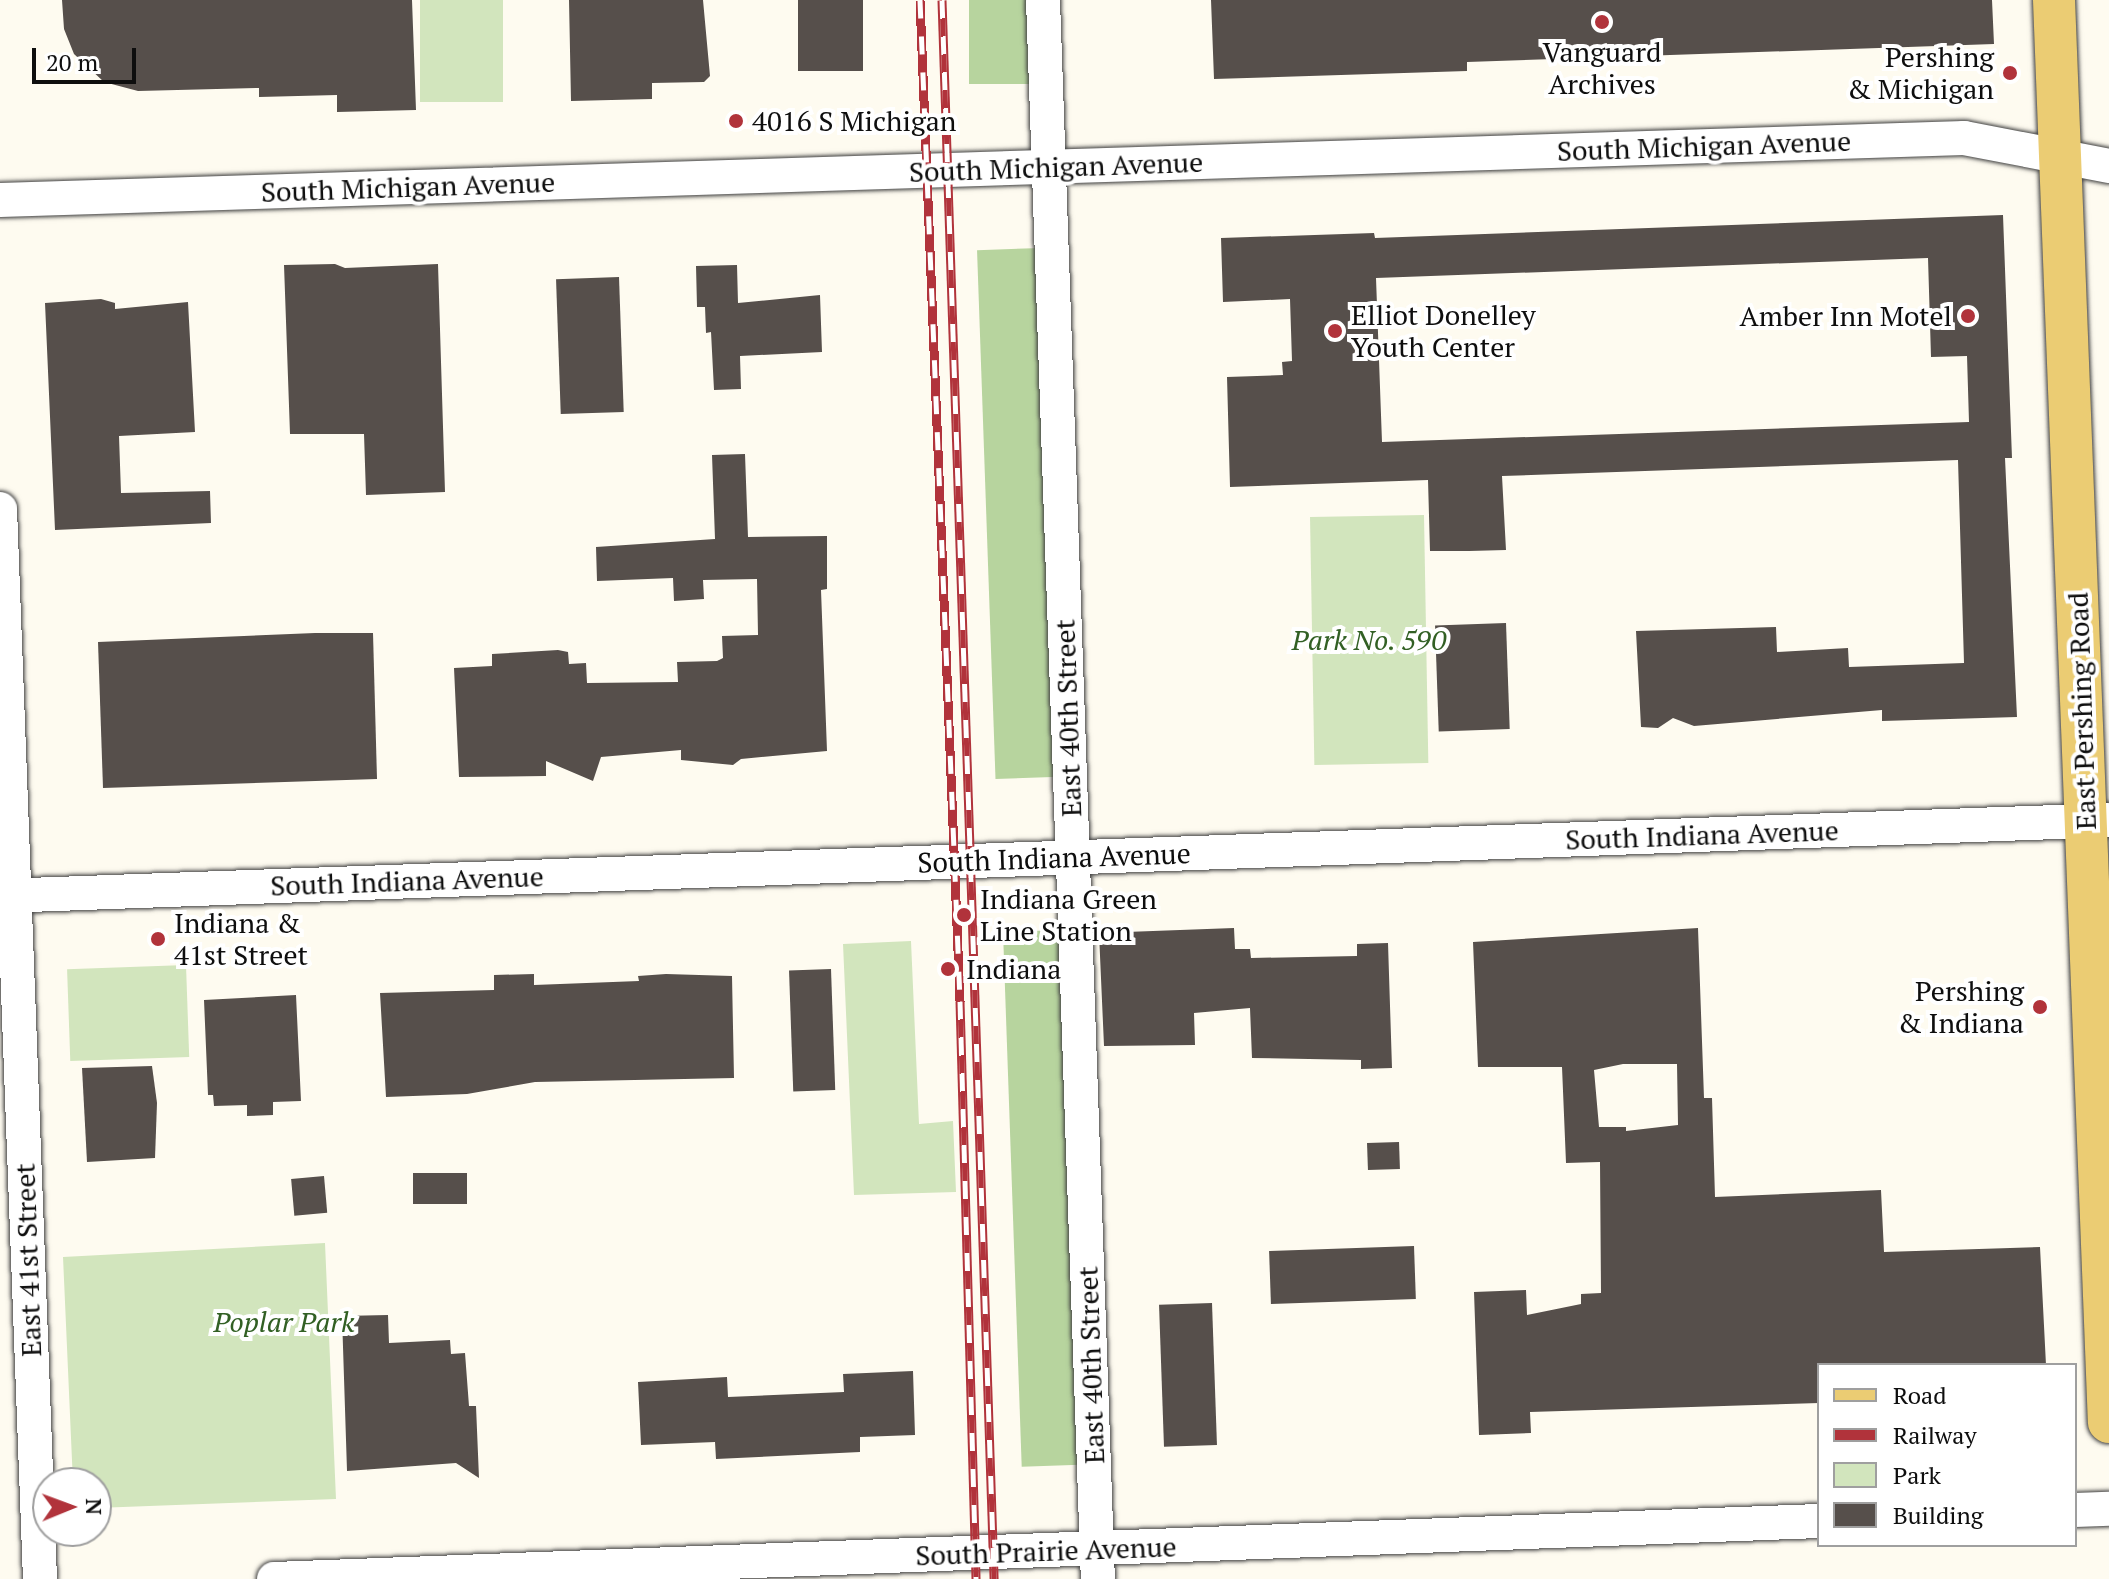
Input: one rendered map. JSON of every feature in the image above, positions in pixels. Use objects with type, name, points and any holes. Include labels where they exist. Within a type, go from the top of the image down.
[{"type":"main road","name":"East Pershing Road","points":[[2054,0],[2097,821],[2109,1422]]},
{"type":"street","name":"East 40th Street","points":[[1043,0],[1098,1564]]},
{"type":"street","name":"South Michigan Avenue","points":[[0,200],[1964,138],[2060,160],[2109,166]]},
{"type":"street","name":"East 41st Street","points":[[0,509],[7,895],[40,1579]]},
{"type":"street","name":"South Indiana Avenue","points":[[7,895],[2097,821]]},
{"type":"street","points":[[2077,1510],[2109,1509]]},
{"type":"street","name":"South Prairie Avenue","points":[[274,1579],[1098,1564],[1817,1521]]},
{"type":"green space","points":[[420,0],[503,0],[503,102],[420,102]]},
{"type":"green space","points":[[969,0],[1033,0],[1033,84],[969,84]]},
{"type":"green space","points":[[1041,248],[1059,777],[996,779],[977,250]]},
{"type":"green space","name":"Park No. 590","points":[[1424,515],[1428,763],[1314,765],[1310,517]]},
{"type":"green space","points":[[1061,930],[1080,1465],[1022,1467],[1003,932]]},
{"type":"green space","points":[[911,941],[919,1124],[953,1121],[956,1192],[854,1195],[843,944]]},
{"type":"green space","points":[[186,965],[189,1057],[70,1061],[67,969]]},
{"type":"green space","name":"Poplar Park","points":[[325,1243],[336,1499],[112,1507],[112,1467],[72,1467],[63,1257]]},
{"type":"building","points":[[62,0],[412,0],[416,110],[337,112],[337,95],[259,97],[259,88],[138,91],[104,82],[74,54],[64,29]]},
{"type":"building","points":[[569,0],[703,0],[710,76],[704,82],[652,83],[652,99],[571,101]]},
{"type":"building","points":[[798,0],[863,0],[863,71],[798,71]]},
{"type":"building","name":"Vanguard Archives","points":[[1211,0],[1992,0],[1994,44],[1467,62],[1467,71],[1214,79]]},
{"type":"building","points":[[2003,215],[2012,458],[2005,458],[2017,717],[1882,721],[1882,710],[1694,726],[1673,718],[1658,728],[1641,727],[1636,631],[1776,627],[1777,652],[1848,648],[1849,667],[1964,663],[1958,460],[1502,476],[1506,550],[1430,551],[1428,480],[1230,487],[1227,377],[1283,375],[1282,362],[1292,361],[1290,299],[1223,302],[1221,238],[1374,233],[1375,238]],"holes":[[[1928,258],[1931,357],[1967,356],[1969,422],[1382,442],[1376,278]]]},
{"type":"building","points":[[335,264],[345,268],[438,264],[445,492],[366,495],[364,434],[290,434],[284,265]]},
{"type":"building","points":[[737,265],[738,303],[820,295],[822,352],[740,356],[741,389],[714,390],[711,332],[706,333],[705,307],[697,307],[696,266]]},
{"type":"building","points":[[619,277],[624,412],[561,414],[556,279]]},
{"type":"building","points":[[101,299],[115,303],[115,309],[188,302],[195,432],[119,436],[121,493],[210,491],[211,523],[55,530],[45,303]]},
{"type":"building","points":[[745,454],[748,537],[827,536],[827,589],[821,590],[827,751],[741,759],[733,765],[681,760],[681,750],[601,757],[593,781],[546,761],[546,776],[459,777],[454,668],[492,666],[492,654],[558,650],[568,652],[569,664],[586,663],[587,683],[678,682],[677,662],[717,661],[723,658],[722,636],[758,635],[757,579],[703,580],[704,599],[674,601],[673,578],[597,581],[596,547],[715,539],[712,455]]},
{"type":"building","points":[[1506,623],[1510,729],[1439,731],[1435,625]]},
{"type":"building","points":[[373,633],[377,779],[103,788],[98,642]]},
{"type":"building","points":[[1234,928],[1235,949],[1250,949],[1251,958],[1357,956],[1357,944],[1388,943],[1392,1068],[1361,1069],[1361,1060],[1252,1058],[1250,1008],[1194,1013],[1195,1045],[1104,1046],[1099,933]]},
{"type":"building","points":[[1698,928],[1704,1098],[1712,1098],[1715,1197],[1881,1190],[1884,1252],[2040,1247],[2046,1363],[1817,1363],[1817,1403],[1530,1412],[1531,1433],[1479,1435],[1474,1292],[1526,1290],[1527,1315],[1581,1304],[1581,1294],[1601,1293],[1600,1162],[1566,1163],[1562,1067],[1478,1067],[1473,942]],"holes":[[[1623,1064],[1677,1064],[1678,1125],[1626,1131],[1626,1127],[1599,1127],[1594,1070]]]},
{"type":"building","points":[[831,969],[835,1090],[793,1091],[789,970]]},
{"type":"building","points":[[534,974],[534,985],[639,981],[638,976],[666,974],[732,976],[734,1078],[535,1082],[467,1094],[386,1097],[380,993],[494,990],[494,975]]},
{"type":"building","points":[[296,995],[301,1101],[273,1102],[273,1115],[247,1116],[247,1105],[214,1106],[213,1095],[208,1095],[204,1000]]},
{"type":"building","points":[[152,1066],[157,1103],[155,1158],[87,1162],[82,1068]]},
{"type":"building","points":[[1399,1142],[1400,1169],[1368,1170],[1367,1143]]},
{"type":"building","points":[[413,1173],[467,1173],[467,1204],[413,1204]]},
{"type":"building","points":[[324,1176],[327,1213],[294,1216],[291,1179]]},
{"type":"building","points":[[1414,1246],[1416,1299],[1271,1304],[1269,1251]]},
{"type":"building","points":[[1212,1303],[1217,1445],[1164,1447],[1159,1305]]},
{"type":"building","points":[[388,1315],[389,1343],[450,1340],[451,1354],[465,1353],[469,1406],[476,1406],[479,1478],[456,1463],[347,1471],[342,1316]]},
{"type":"building","points":[[913,1371],[915,1435],[860,1437],[860,1452],[716,1459],[715,1442],[641,1445],[638,1382],[727,1377],[728,1397],[844,1392],[843,1374]]},
{"type":"railway","points":[[920,0],[960,1001],[976,1579]]},
{"type":"railway","points":[[942,0],[994,1579]]},
{"type":"place","name":"Vanguard Archives","points":[[1602,22]]},
{"type":"place","name":"Pershing & Michigan","points":[[2010,73]]},
{"type":"place","name":"4016 S Michigan","points":[[736,121]]},
{"type":"place","name":"Amber Inn Motel","points":[[1968,316]]},
{"type":"place","name":"Elliot Donelley Youth Center","points":[[1335,331]]},
{"type":"place","name":"Indiana Green Line Station","points":[[964,915]]},
{"type":"place","name":"Indiana & 41st Street","points":[[158,939]]},
{"type":"place","name":"Indiana","points":[[948,969]]},
{"type":"place","name":"Pershing & Indiana","points":[[2040,1007]]}]
